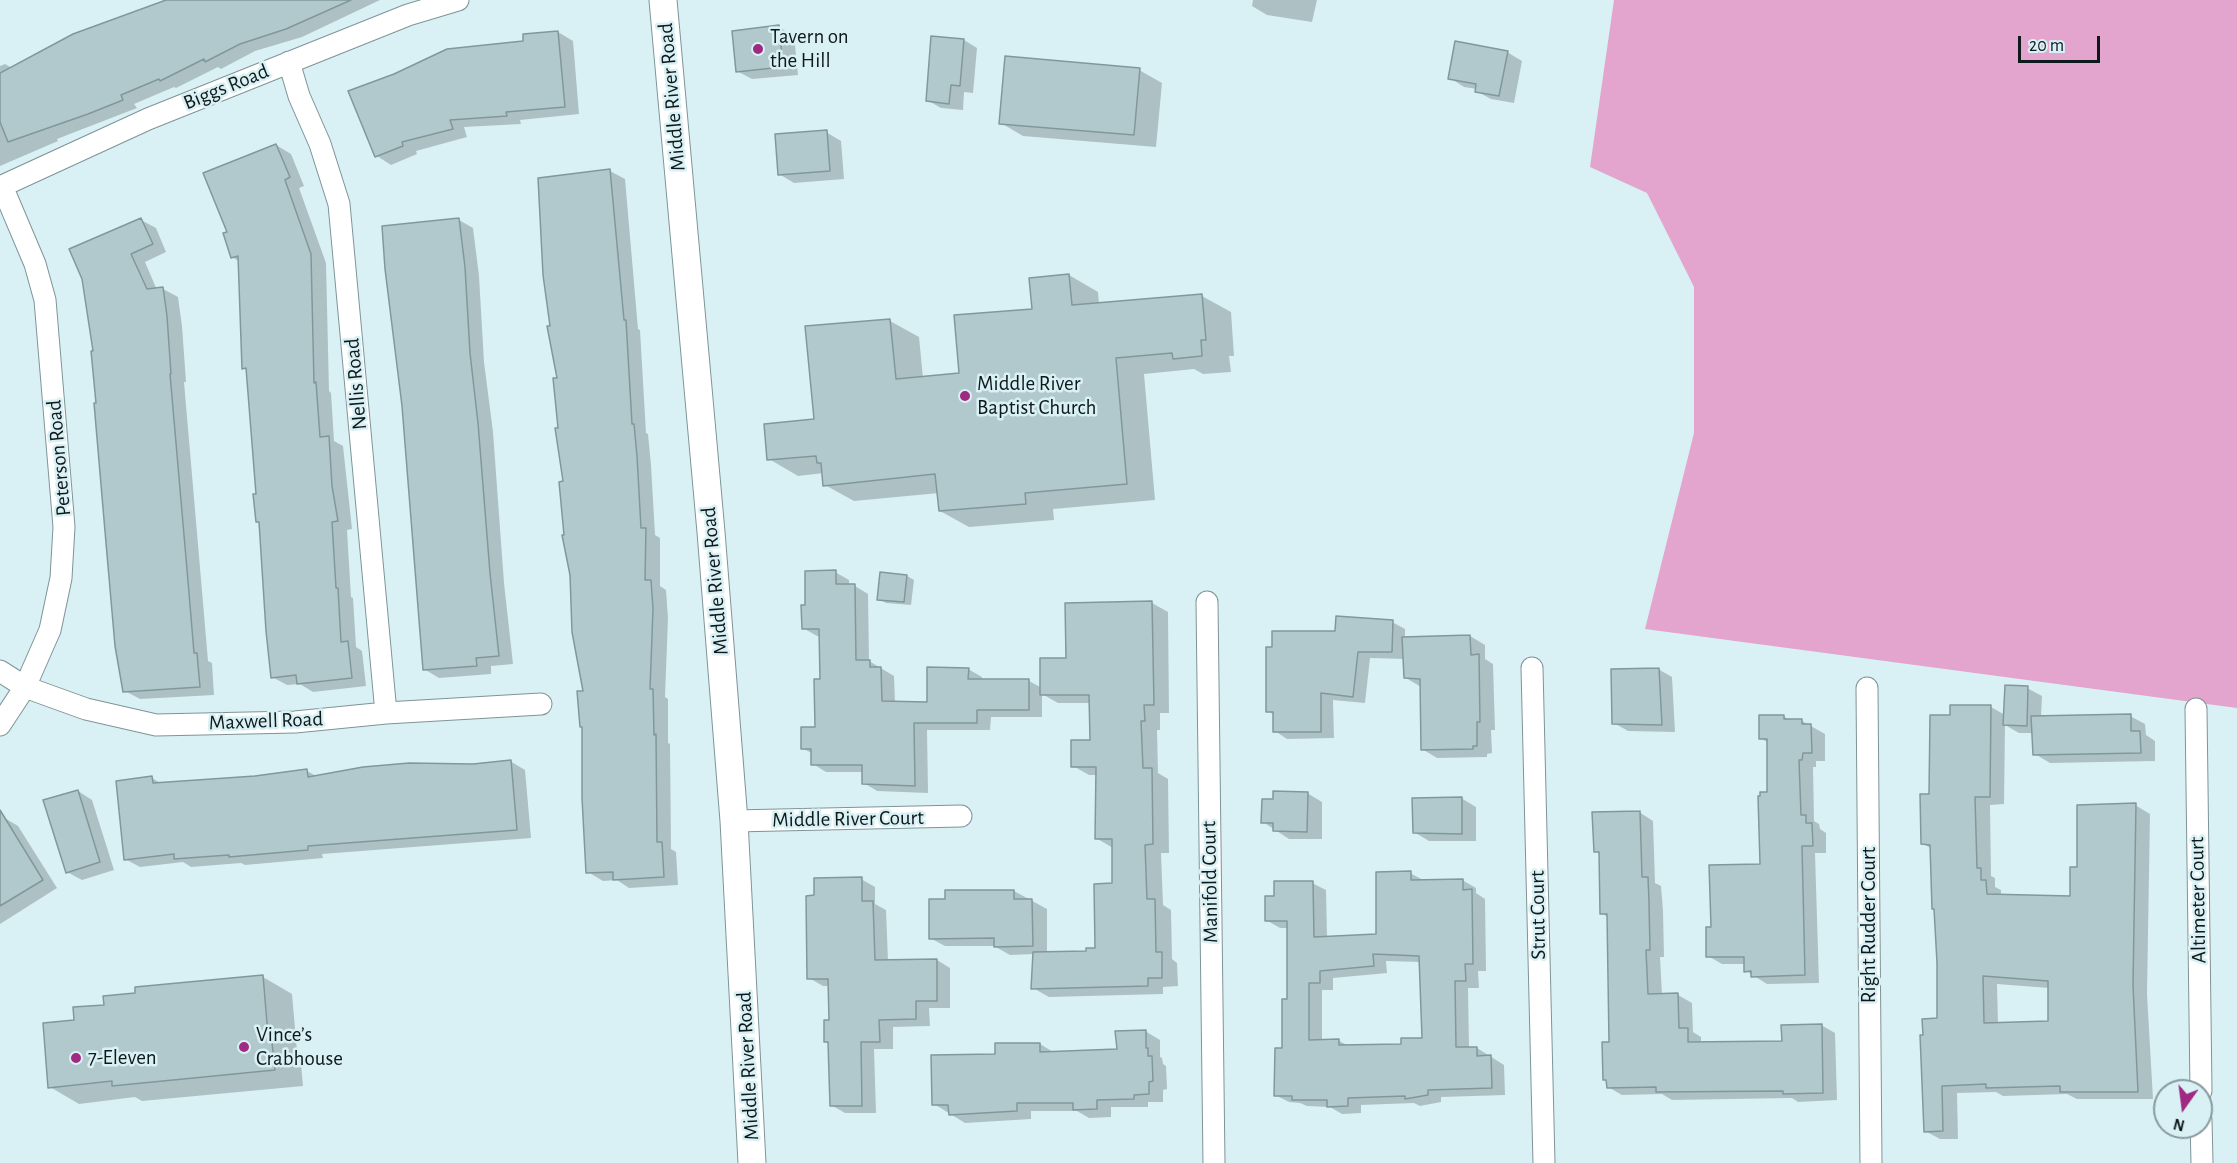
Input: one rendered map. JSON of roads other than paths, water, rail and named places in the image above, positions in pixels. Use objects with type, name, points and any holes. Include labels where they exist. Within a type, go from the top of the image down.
[{"type":"street","name":"Biggs Road","points":[[1,186],[148,119],[408,15],[458,0]]},
{"type":"street","name":"Middle River Road","points":[[663,0],[711,532],[734,821],[752,1163]]},
{"type":"street","name":"Nellis Road","points":[[289,62],[299,96],[320,144],[339,204],[386,713]]},
{"type":"street","name":"Peterson Road","points":[[0,725],[25,687],[50,630],[61,578],[64,527],[45,300],[35,264],[1,186]]},
{"type":"street","name":"Manifold Court","points":[[1207,602],[1214,1163]]},
{"type":"street","name":"Strut Court","points":[[1532,668],[1544,1163]]},
{"type":"street","name":"Maxwell Road","points":[[0,671],[25,687],[86,709],[156,724],[295,722],[386,713],[541,704]]},
{"type":"street","name":"Right Rudder Court","points":[[1867,688],[1871,1163]]},
{"type":"street","name":"Altimeter Court","points":[[2196,709],[2201,1079]]},
{"type":"street","name":"Middle River Court","points":[[734,821],[962,816]]},
{"type":"street","points":[[2201,1139],[2202,1163]]},
{"type":"place","name":"Tavern on the Hill","points":[[758,49]]},
{"type":"place","name":"Middle River Baptist Church","points":[[965,396]]},
{"type":"place","name":"Vince’s Crabhouse","points":[[244,1047]]},
{"type":"place","name":"7-Eleven","points":[[76,1058]]}]
